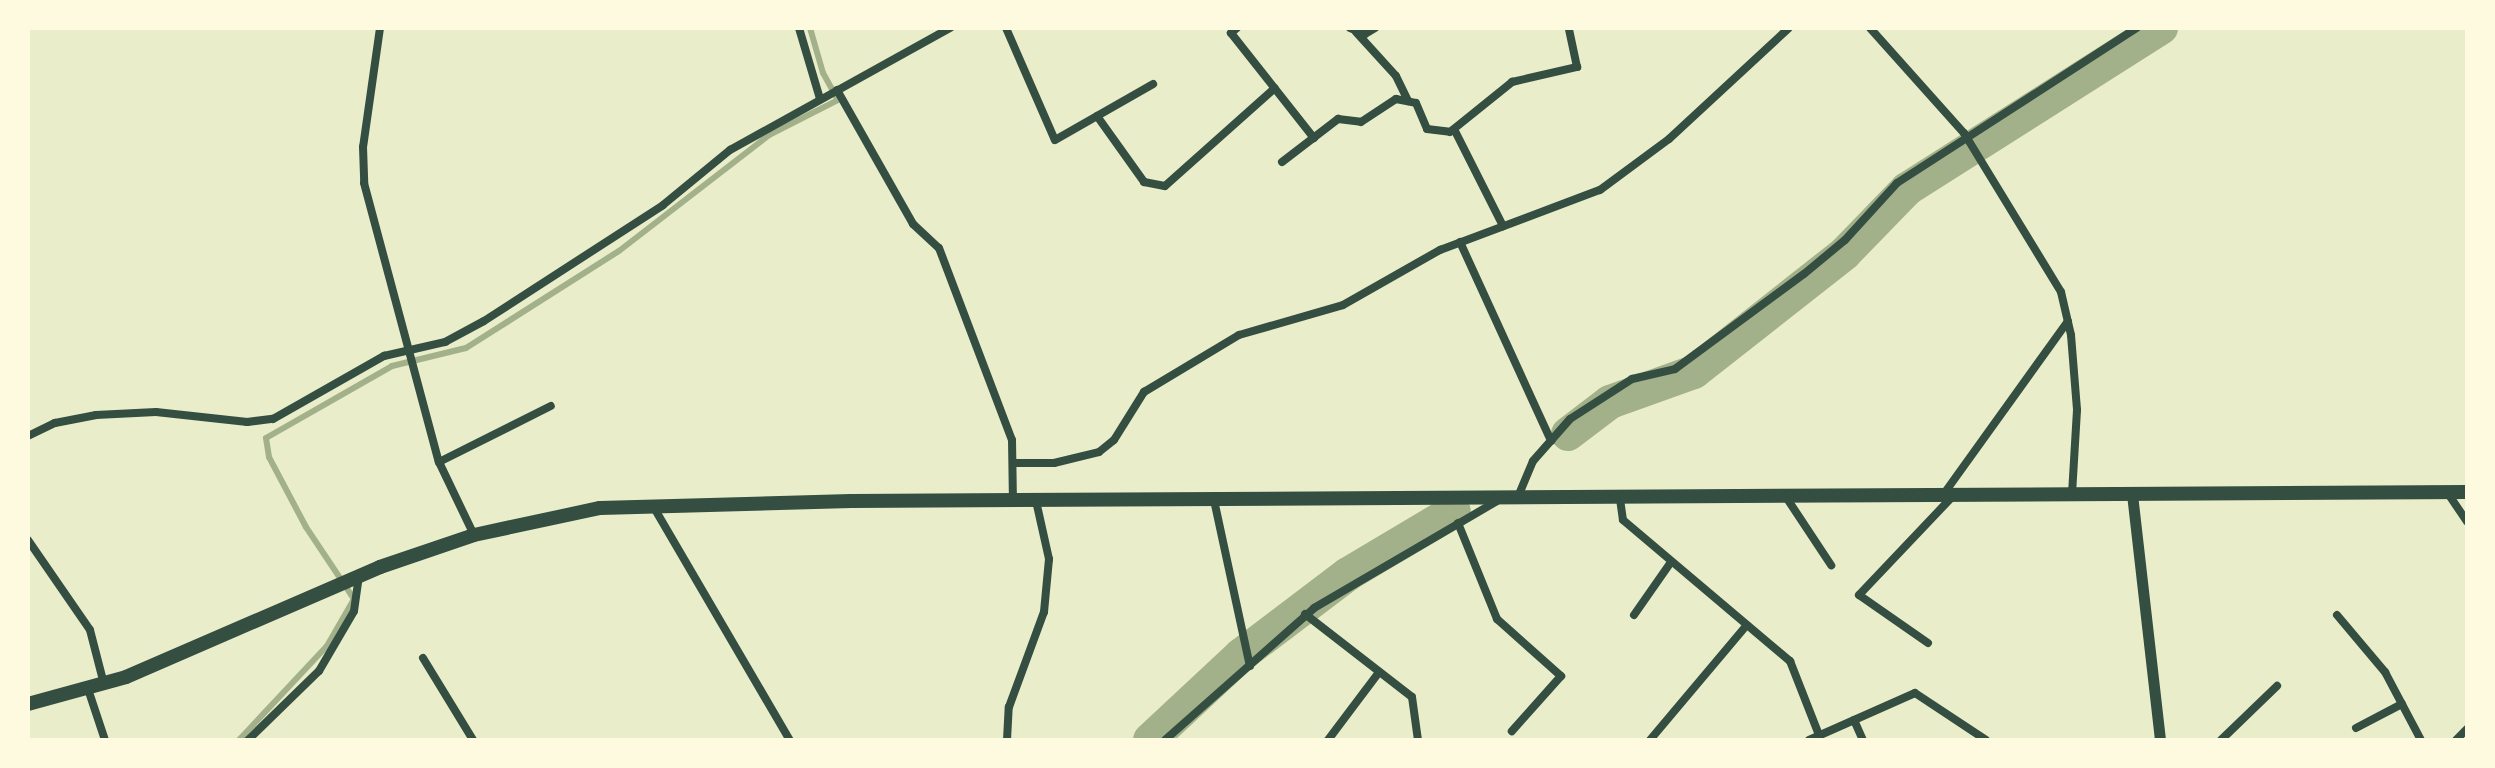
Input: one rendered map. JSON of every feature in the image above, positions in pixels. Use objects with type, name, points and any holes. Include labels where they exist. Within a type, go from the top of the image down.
[{"type":"main road","points":[[28,704],[104,684],[359,576],[474,535],[556,514],[651,504],[2467,492]]},
{"type":"street","points":[[380,28],[363,147],[364,183],[439,462],[474,535]]},
{"type":"street","points":[[799,28],[820,99]]},
{"type":"street","points":[[28,436],[55,423],[96,415],[156,412],[247,422],[273,419],[384,356],[445,342],[484,321],[663,205],[730,150],[950,28]]},
{"type":"street","points":[[1006,28],[1055,140],[1153,84]]},
{"type":"street","points":[[1237,28],[1231,33],[1314,138]]},
{"type":"street","points":[[1353,30],[1365,34],[1375,28]]},
{"type":"street","points":[[1282,162],[1338,119],[1361,122],[1396,99],[1416,103],[1427,129],[1454,129],[1512,82],[1577,67],[1569,28]]},
{"type":"street","points":[[1015,463],[1054,463],[1099,452],[1114,440],[1144,392],[1239,335],[1343,305],[1460,242],[1600,190],[1637,165],[1789,28]]},
{"type":"street","points":[[1870,28],[1968,138],[2061,292],[2068,321],[2077,410],[2072,493]]},
{"type":"street","points":[[1517,500],[1533,461],[1609,390],[1675,369],[1763,308],[1845,240],[1897,183],[2137,28]]},
{"type":"street","points":[[1353,30],[1396,76],[1408,101]]},
{"type":"street","points":[[1097,116],[1144,182],[1165,186],[1275,88]]},
{"type":"street","points":[[837,90],[913,224],[939,248],[1012,440],[1015,463],[1013,502]]},
{"type":"street","points":[[1454,129],[1503,226]]},
{"type":"street","points":[[1460,242],[1551,441]]},
{"type":"street","points":[[1928,643],[1859,595],[1948,495],[2068,321]]},
{"type":"street","points":[[439,462],[551,406]]},
{"type":"street","points":[[2447,492],[2467,522]]},
{"type":"street","points":[[2132,494],[2160,740]]},
{"type":"street","points":[[1786,497],[1831,565]]},
{"type":"street","points":[[1620,499],[1623,520],[1790,661],[1819,735]]},
{"type":"street","points":[[1214,500],[1250,666]]},
{"type":"street","points":[[1165,740],[1305,614],[1498,500]]},
{"type":"street","points":[[1007,740],[1009,707],[1044,612],[1049,559],[1036,501]]},
{"type":"street","points":[[651,504],[790,740]]},
{"type":"street","points":[[1458,523],[1497,619],[1561,676],[1512,731]]},
{"type":"street","points":[[28,540],[90,630],[104,684]]},
{"type":"street","points":[[1634,615],[1671,562]]},
{"type":"street","points":[[248,740],[319,671],[354,611],[359,576]]},
{"type":"street","points":[[1305,614],[1412,697],[1418,740]]},
{"type":"street","points":[[2337,615],[2385,672],[2421,740]]},
{"type":"street","points":[[1650,740],[1747,625]]},
{"type":"street","points":[[423,658],[473,740]]},
{"type":"street","points":[[1328,740],[1379,672]]},
{"type":"street","points":[[2221,740],[2277,686]]},
{"type":"street","points":[[88,689],[105,740]]},
{"type":"street","points":[[1809,740],[1915,693],[1986,740]]},
{"type":"street","points":[[2356,728],[2402,704]]},
{"type":"street","points":[[1854,720],[1863,740]]},
{"type":"street","points":[[2456,740],[2467,729]]},
{"type":"waterway","points":[[239,740],[327,646],[354,599],[306,527],[269,457],[266,438],[392,366],[466,348],[619,251],[769,135],[838,100],[823,73],[810,28]]},
{"type":"waterway","points":[[1568,434],[1610,402],[1694,372],[1845,253],[1907,189],[2161,28]]},
{"type":"waterway","points":[[1150,740],[1241,655],[1348,574],[1454,511]]}]
